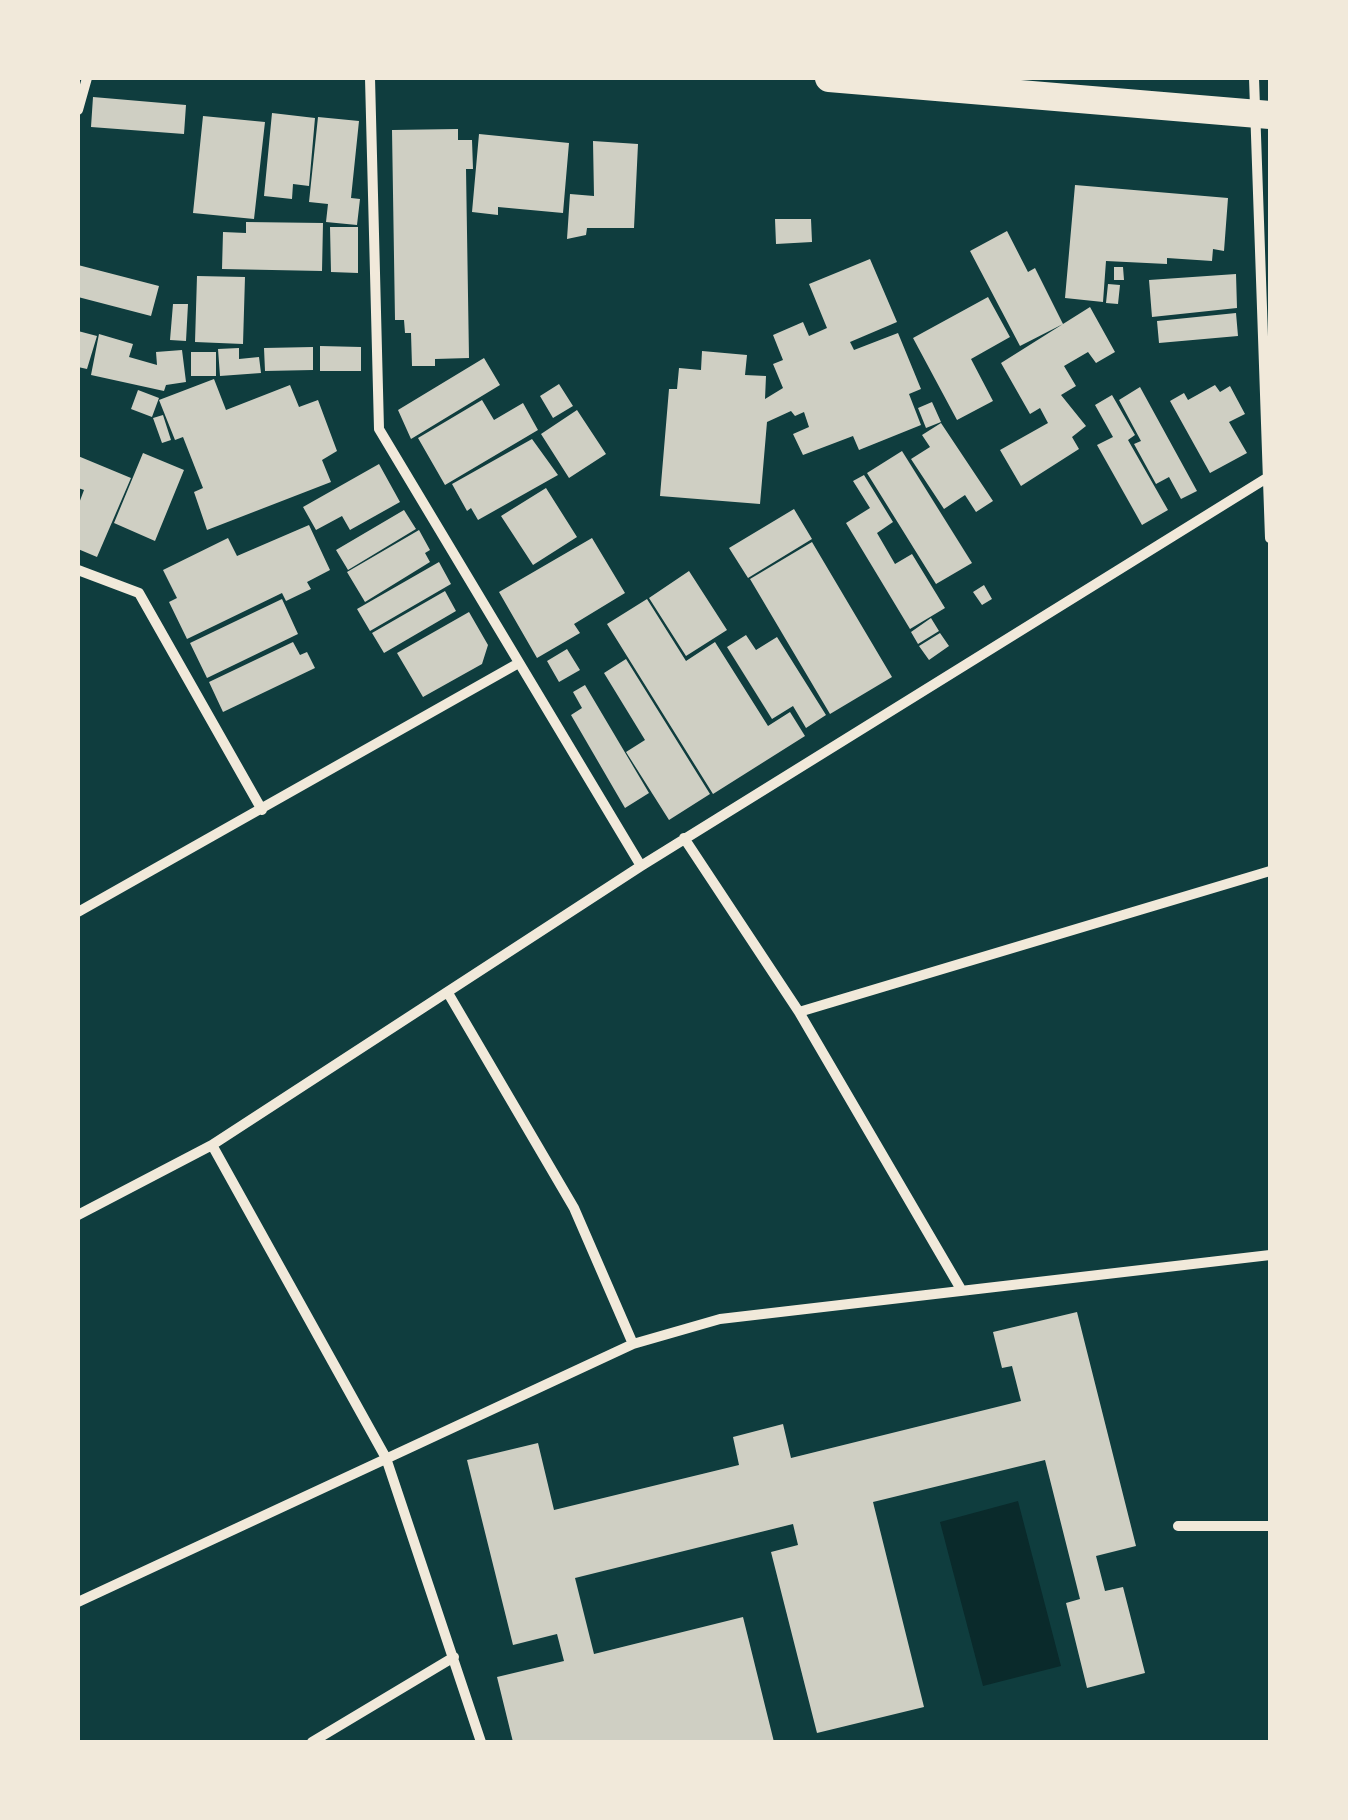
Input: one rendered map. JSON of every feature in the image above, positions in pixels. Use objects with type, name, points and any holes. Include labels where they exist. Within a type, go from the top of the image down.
[{"type":"highway","points":[[829,78],[1262,114]]},
{"type":"street","points":[[78,110],[88,78]]},
{"type":"street","points":[[370,78],[378,429],[641,866]]},
{"type":"street","points":[[1254,78],[1262,114],[1270,538]]},
{"type":"street","points":[[78,1215],[212,1145],[684,838],[1268,477]]},
{"type":"street","points":[[78,570],[139,593],[262,810]]},
{"type":"street","points":[[78,912],[517,664]]},
{"type":"street","points":[[684,838],[799,1012],[962,1291]]},
{"type":"street","points":[[799,1012],[1270,871]]},
{"type":"street","points":[[448,993],[574,1208],[633,1344]]},
{"type":"street","points":[[212,1145],[386,1458],[481,1742]]},
{"type":"street","points":[[78,1602],[633,1344],[720,1319],[1270,1255]]},
{"type":"street","points":[[1178,1526],[1270,1526]]},
{"type":"street","points":[[312,1742],[454,1657]]},
{"type":"water","points":[[1018,1501],[1061,1666],[983,1686],[940,1522]]},
{"type":"building","points":[[93,97],[186,105],[184,134],[91,127]]},
{"type":"building","points":[[272,113],[315,118],[309,186],[293,184],[292,199],[264,196]]},
{"type":"building","points":[[203,116],[265,122],[254,219],[193,213]]},
{"type":"building","points":[[318,117],[359,121],[351,198],[360,199],[357,225],[326,222],[328,204],[309,202]]},
{"type":"building","points":[[458,129],[458,140],[472,140],[473,169],[466,169],[469,358],[435,359],[435,366],[412,366],[411,333],[405,333],[404,320],[395,320],[392,130]]},
{"type":"building","points":[[479,134],[569,143],[563,213],[498,207],[498,215],[472,212]]},
{"type":"building","points":[[593,141],[638,144],[634,228],[587,228],[586,235],[567,239],[570,194],[594,196]]},
{"type":"building","points":[[1075,185],[1228,198],[1224,251],[1213,249],[1212,261],[1106,261],[1103,302],[1065,298]]},
{"type":"building","points":[[775,219],[811,219],[812,242],[776,244]]},
{"type":"building","points":[[246,222],[323,223],[322,271],[222,269],[223,232],[246,233]]},
{"type":"building","points":[[330,227],[358,227],[358,273],[331,272]]},
{"type":"building","points":[[1007,231],[1028,272],[1035,268],[1063,324],[1020,346],[970,251]]},
{"type":"building","points":[[870,259],[897,322],[850,342],[854,350],[898,333],[921,389],[909,394],[921,425],[859,450],[853,436],[803,455],[793,434],[809,427],[804,412],[795,416],[791,411],[767,422],[760,504],[660,496],[669,389],[677,389],[679,368],[701,370],[702,351],[747,355],[745,375],[766,376],[765,399],[783,388],[773,364],[783,360],[773,335],[803,322],[809,336],[827,328],[809,284]]},
{"type":"building","points":[[78,265],[159,286],[151,316],[78,297]]},
{"type":"building","points":[[1114,267],[1123,267],[1124,280],[1114,280]]},
{"type":"building","points":[[1236,274],[1237,308],[1152,317],[1149,280]]},
{"type":"building","points":[[197,276],[245,277],[243,344],[195,342]]},
{"type":"building","points":[[1108,284],[1120,285],[1118,304],[1106,303]]},
{"type":"building","points":[[988,297],[1010,337],[971,359],[993,401],[957,420],[913,338]]},
{"type":"building","points":[[173,304],[188,304],[186,341],[170,340]]},
{"type":"building","points":[[1090,307],[1115,352],[1096,363],[1088,352],[1064,366],[1076,386],[1061,395],[1086,426],[1072,437],[1079,449],[1021,486],[1000,450],[1048,423],[1040,408],[1030,414],[1001,363]]},
{"type":"building","points":[[1236,313],[1238,336],[1159,343],[1157,321]]},
{"type":"building","points":[[78,331],[97,336],[87,369],[78,367]]},
{"type":"building","points":[[99,334],[133,344],[129,357],[157,365],[156,352],[182,350],[186,382],[166,385],[164,391],[91,375]]},
{"type":"building","points":[[320,346],[361,347],[361,371],[320,371]]},
{"type":"building","points":[[313,347],[313,370],[265,371],[264,348]]},
{"type":"building","points":[[239,348],[239,359],[259,357],[261,373],[220,376],[218,349]]},
{"type":"building","points":[[191,352],[216,352],[216,376],[191,376]]},
{"type":"building","points":[[484,358],[500,385],[411,439],[398,410]]},
{"type":"building","points":[[214,379],[226,410],[290,385],[299,407],[318,400],[337,451],[322,460],[331,482],[207,530],[194,492],[203,488],[183,437],[175,440],[159,400]]},
{"type":"building","points":[[559,384],[573,406],[553,418],[540,396]]},
{"type":"building","points":[[1215,385],[1220,392],[1230,386],[1245,414],[1229,422],[1247,453],[1210,473],[1170,401],[1184,393],[1188,400]]},
{"type":"building","points":[[1140,387],[1197,491],[1181,499],[1169,477],[1156,484],[1134,444],[1141,441],[1119,400]]},
{"type":"building","points":[[138,390],[159,398],[152,417],[131,409]]},
{"type":"building","points":[[1112,395],[1135,435],[1128,440],[1168,510],[1142,525],[1097,445],[1113,437],[1095,405]]},
{"type":"building","points":[[482,400],[494,420],[523,403],[538,430],[445,485],[418,438]]},
{"type":"building","points":[[932,402],[941,422],[926,428],[918,408]]},
{"type":"building","points":[[577,410],[606,454],[569,478],[541,434]]},
{"type":"building","points":[[163,415],[171,440],[162,443],[153,418]]},
{"type":"building","points":[[941,423],[993,501],[976,512],[965,495],[944,509],[911,459],[930,447],[922,435]]},
{"type":"building","points":[[532,439],[558,475],[478,520],[471,508],[467,511],[452,484]]},
{"type":"building","points":[[902,451],[972,563],[936,584],[867,473]]},
{"type":"building","points":[[143,453],[184,470],[155,541],[114,523]]},
{"type":"building","points":[[78,456],[131,478],[97,557],[78,549],[78,506],[84,490],[78,488]]},
{"type":"building","points":[[379,464],[400,502],[350,530],[342,516],[316,530],[303,507]]},
{"type":"building","points":[[864,475],[893,522],[877,533],[895,564],[912,554],[945,608],[910,629],[846,523],[870,508],[853,481]]},
{"type":"building","points":[[546,488],[577,537],[533,565],[501,516]]},
{"type":"building","points":[[794,509],[812,539],[748,578],[729,548]]},
{"type":"building","points":[[404,510],[416,529],[348,570],[336,550]]},
{"type":"building","points":[[309,525],[330,570],[307,582],[311,589],[286,601],[282,593],[187,639],[169,602],[177,598],[163,570],[228,538],[237,556]]},
{"type":"building","points":[[419,530],[430,550],[425,553],[430,562],[365,602],[347,572]]},
{"type":"building","points":[[592,538],[625,593],[574,624],[580,633],[537,658],[499,592]]},
{"type":"building","points":[[812,542],[892,677],[830,714],[750,579]]},
{"type":"building","points":[[439,562],[451,584],[370,631],[357,609]]},
{"type":"building","points":[[689,571],[727,630],[686,656],[649,598]]},
{"type":"building","points":[[984,585],[992,599],[982,605],[973,592]]},
{"type":"building","points":[[445,591],[456,611],[384,653],[372,633]]},
{"type":"building","points":[[282,599],[298,634],[207,678],[190,643]]},
{"type":"building","points":[[647,599],[686,661],[715,642],[768,726],[790,712],[805,736],[713,794],[607,624]]},
{"type":"building","points":[[469,612],[488,645],[482,664],[423,697],[397,653]]},
{"type":"building","points":[[931,618],[939,631],[918,644],[911,632]]},
{"type":"building","points":[[940,633],[949,646],[929,660],[919,646]]},
{"type":"building","points":[[746,635],[756,650],[777,637],[826,715],[806,728],[793,706],[772,719],[727,647]]},
{"type":"building","points":[[293,642],[300,655],[307,652],[315,668],[223,712],[209,682]]},
{"type":"building","points":[[567,649],[580,670],[559,682],[547,661]]},
{"type":"building","points":[[626,659],[710,794],[669,820],[626,752],[645,740],[604,673]]},
{"type":"building","points":[[585,685],[649,793],[625,808],[571,715],[582,708],[573,692]]},
{"type":"building","points":[[1077,1312],[1136,1546],[1096,1556],[1105,1591],[1123,1587],[1145,1673],[1087,1688],[1066,1603],[1080,1599],[1045,1460],[873,1502],[924,1707],[817,1733],[771,1552],[798,1545],[793,1524],[575,1578],[594,1654],[743,1617],[774,1742],[513,1742],[497,1677],[564,1661],[557,1634],[513,1645],[467,1460],[538,1443],[554,1510],[739,1465],[733,1437],[783,1424],[791,1458],[1021,1401],[1012,1366],[1002,1368],[993,1332]]}]
